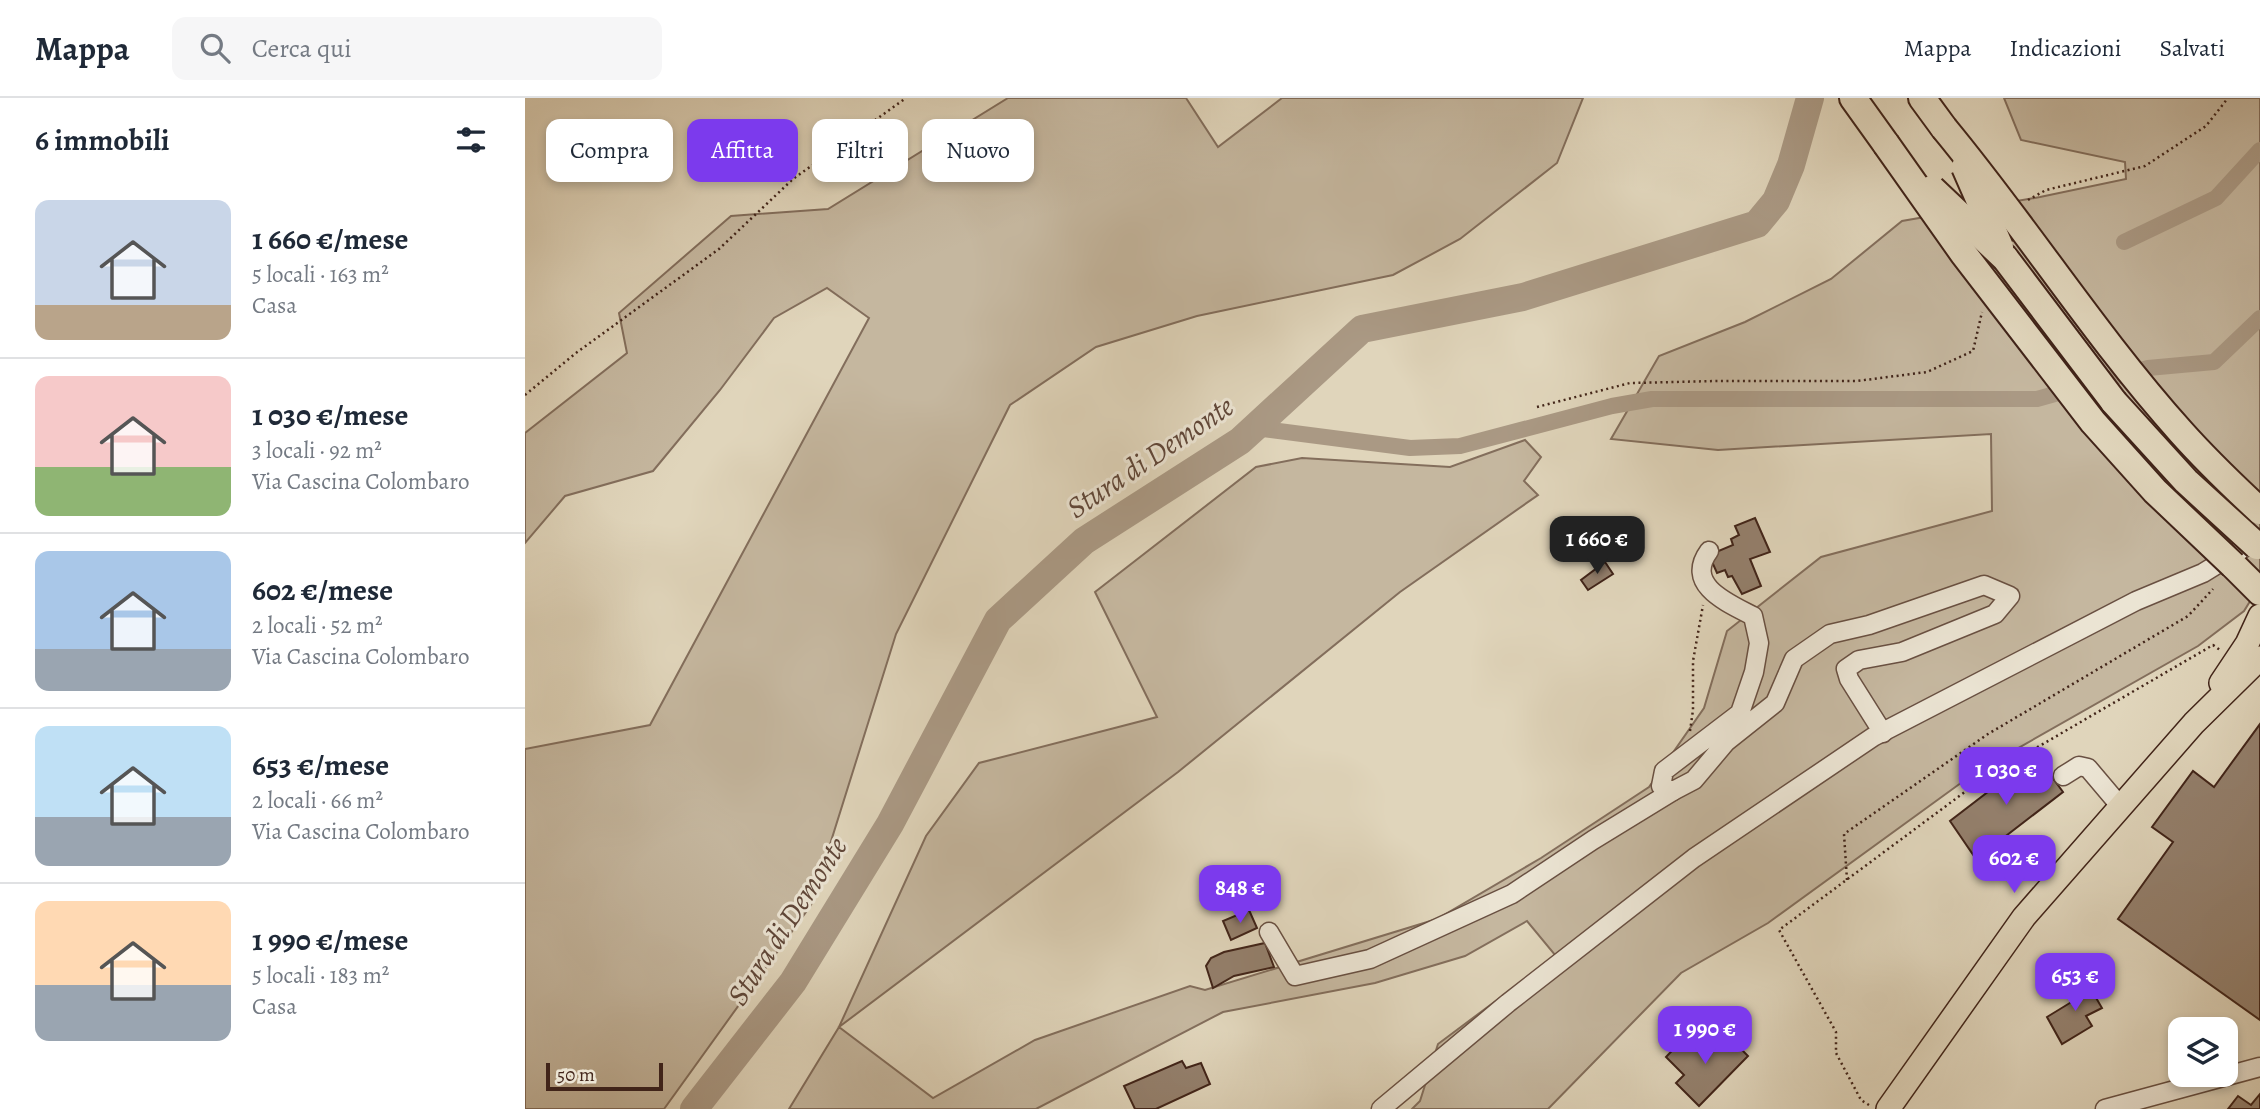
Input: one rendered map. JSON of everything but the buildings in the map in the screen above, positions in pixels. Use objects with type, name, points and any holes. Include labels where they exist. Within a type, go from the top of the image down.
[{"type":"highway","points":[[1853,98],[1963,253],[2094,422],[2155,491],[2260,592]]},
{"type":"highway","points":[[1922,98],[1990,183],[2092,323],[2142,385],[2181,431],[2260,511]]},
{"type":"highway","points":[[1944,128],[1966,168],[2005,257]]},
{"type":"highway","points":[[1886,144],[2005,257],[2086,367],[2141,433],[2186,481],[2259,542]]},
{"type":"main road","points":[[2194,723],[2247,644],[2260,616]]},
{"type":"main road","points":[[1888,1109],[2024,917],[2194,723],[2260,658]]},
{"type":"street","points":[[1381,1109],[1508,1003],[1694,858],[1873,737],[1879,726],[2136,601],[2203,573],[2259,542]]},
{"type":"street","points":[[1673,791],[1661,786],[1664,771],[1740,713],[1759,643],[1753,616],[1725,602],[1706,587],[1702,561],[1709,551]]},
{"type":"street","points":[[1269,932],[1295,976],[1370,959],[1512,894],[1673,791],[1695,780],[1726,742],[1775,703],[1794,659],[1830,634],[1870,625],[1985,585],[2010,596],[1995,614],[1902,652],[1859,660],[1846,669],[1849,679],[1879,726]]},
{"type":"street","points":[[2063,776],[2079,766],[2088,768],[2120,807]]},
{"type":"street","points":[[2105,1109],[2260,1067]]},
{"type":"path","points":[[525,395],[576,353],[719,249],[793,178],[906,98]]},
{"type":"path","points":[[2027,200],[2046,190],[2145,166],[2206,126],[2228,98]]},
{"type":"path","points":[[1537,407],[1630,383],[1857,382],[1927,372],[1973,351],[1982,319],[1982,305]]},
{"type":"path","points":[[1685,754],[1693,709],[1693,661],[1706,587]]},
{"type":"path","points":[[1847,880],[1844,834],[1988,734],[2188,616],[2213,589]]},
{"type":"path","points":[[1874,1109],[1861,1100],[1836,1053],[1836,1032],[1779,930],[1980,780],[2213,645],[2235,661]]},
{"type":"shaded area","points":[[1008,98],[1186,98],[1218,147],[1282,98],[1583,98],[1557,163],[1460,239],[1393,275],[1197,316],[1096,347],[1010,405],[896,634],[811,905],[664,1109],[525,1109],[525,749],[650,725],[869,318],[827,288],[774,318],[720,390],[653,471],[565,496],[525,543],[525,433],[627,353],[619,313],[731,216],[828,209],[872,182],[908,182],[908,160],[922,151],[922,182],[1034,182],[1034,119],[974,119]]},
{"type":"shaded area","points":[[2004,98],[2260,98],[2260,585],[2244,611],[2198,646],[1976,772],[1768,923],[1681,973],[1548,1109],[1412,1109],[1420,1101],[1438,1044],[1556,956],[1527,921],[1465,956],[1375,983],[1223,1012],[1036,1109],[789,1109],[839,1027],[933,1098],[1035,1040],[1190,986],[1205,990],[1437,919],[1541,858],[1649,787],[1704,708],[1727,631],[1821,557],[1992,511],[1991,434],[1718,450],[1611,439],[1659,356],[1745,322],[1831,279],[1902,221],[2126,179],[2125,162],[2021,140]]},
{"type":"shaded area","points":[[1525,440],[1541,457],[1524,481],[1538,495],[1400,592],[1178,772],[839,1027],[926,836],[979,763],[1157,717],[1095,592],[1256,467],[1302,458],[1450,467]]},
{"type":"waterway","name":"Stura di Demonte","points":[[694,1109],[793,982],[890,824],[998,620],[1084,541],[1240,441],[1362,329],[1523,297],[1757,224],[1776,201],[1791,165],[1810,98]]},
{"type":"waterway","points":[[2124,242],[2216,198],[2260,150]]},
{"type":"waterway","points":[[1255,428],[1410,448],[1460,446],[1612,406],[1652,399],[2037,399],[2148,368],[2214,362],[2260,318]]}]
